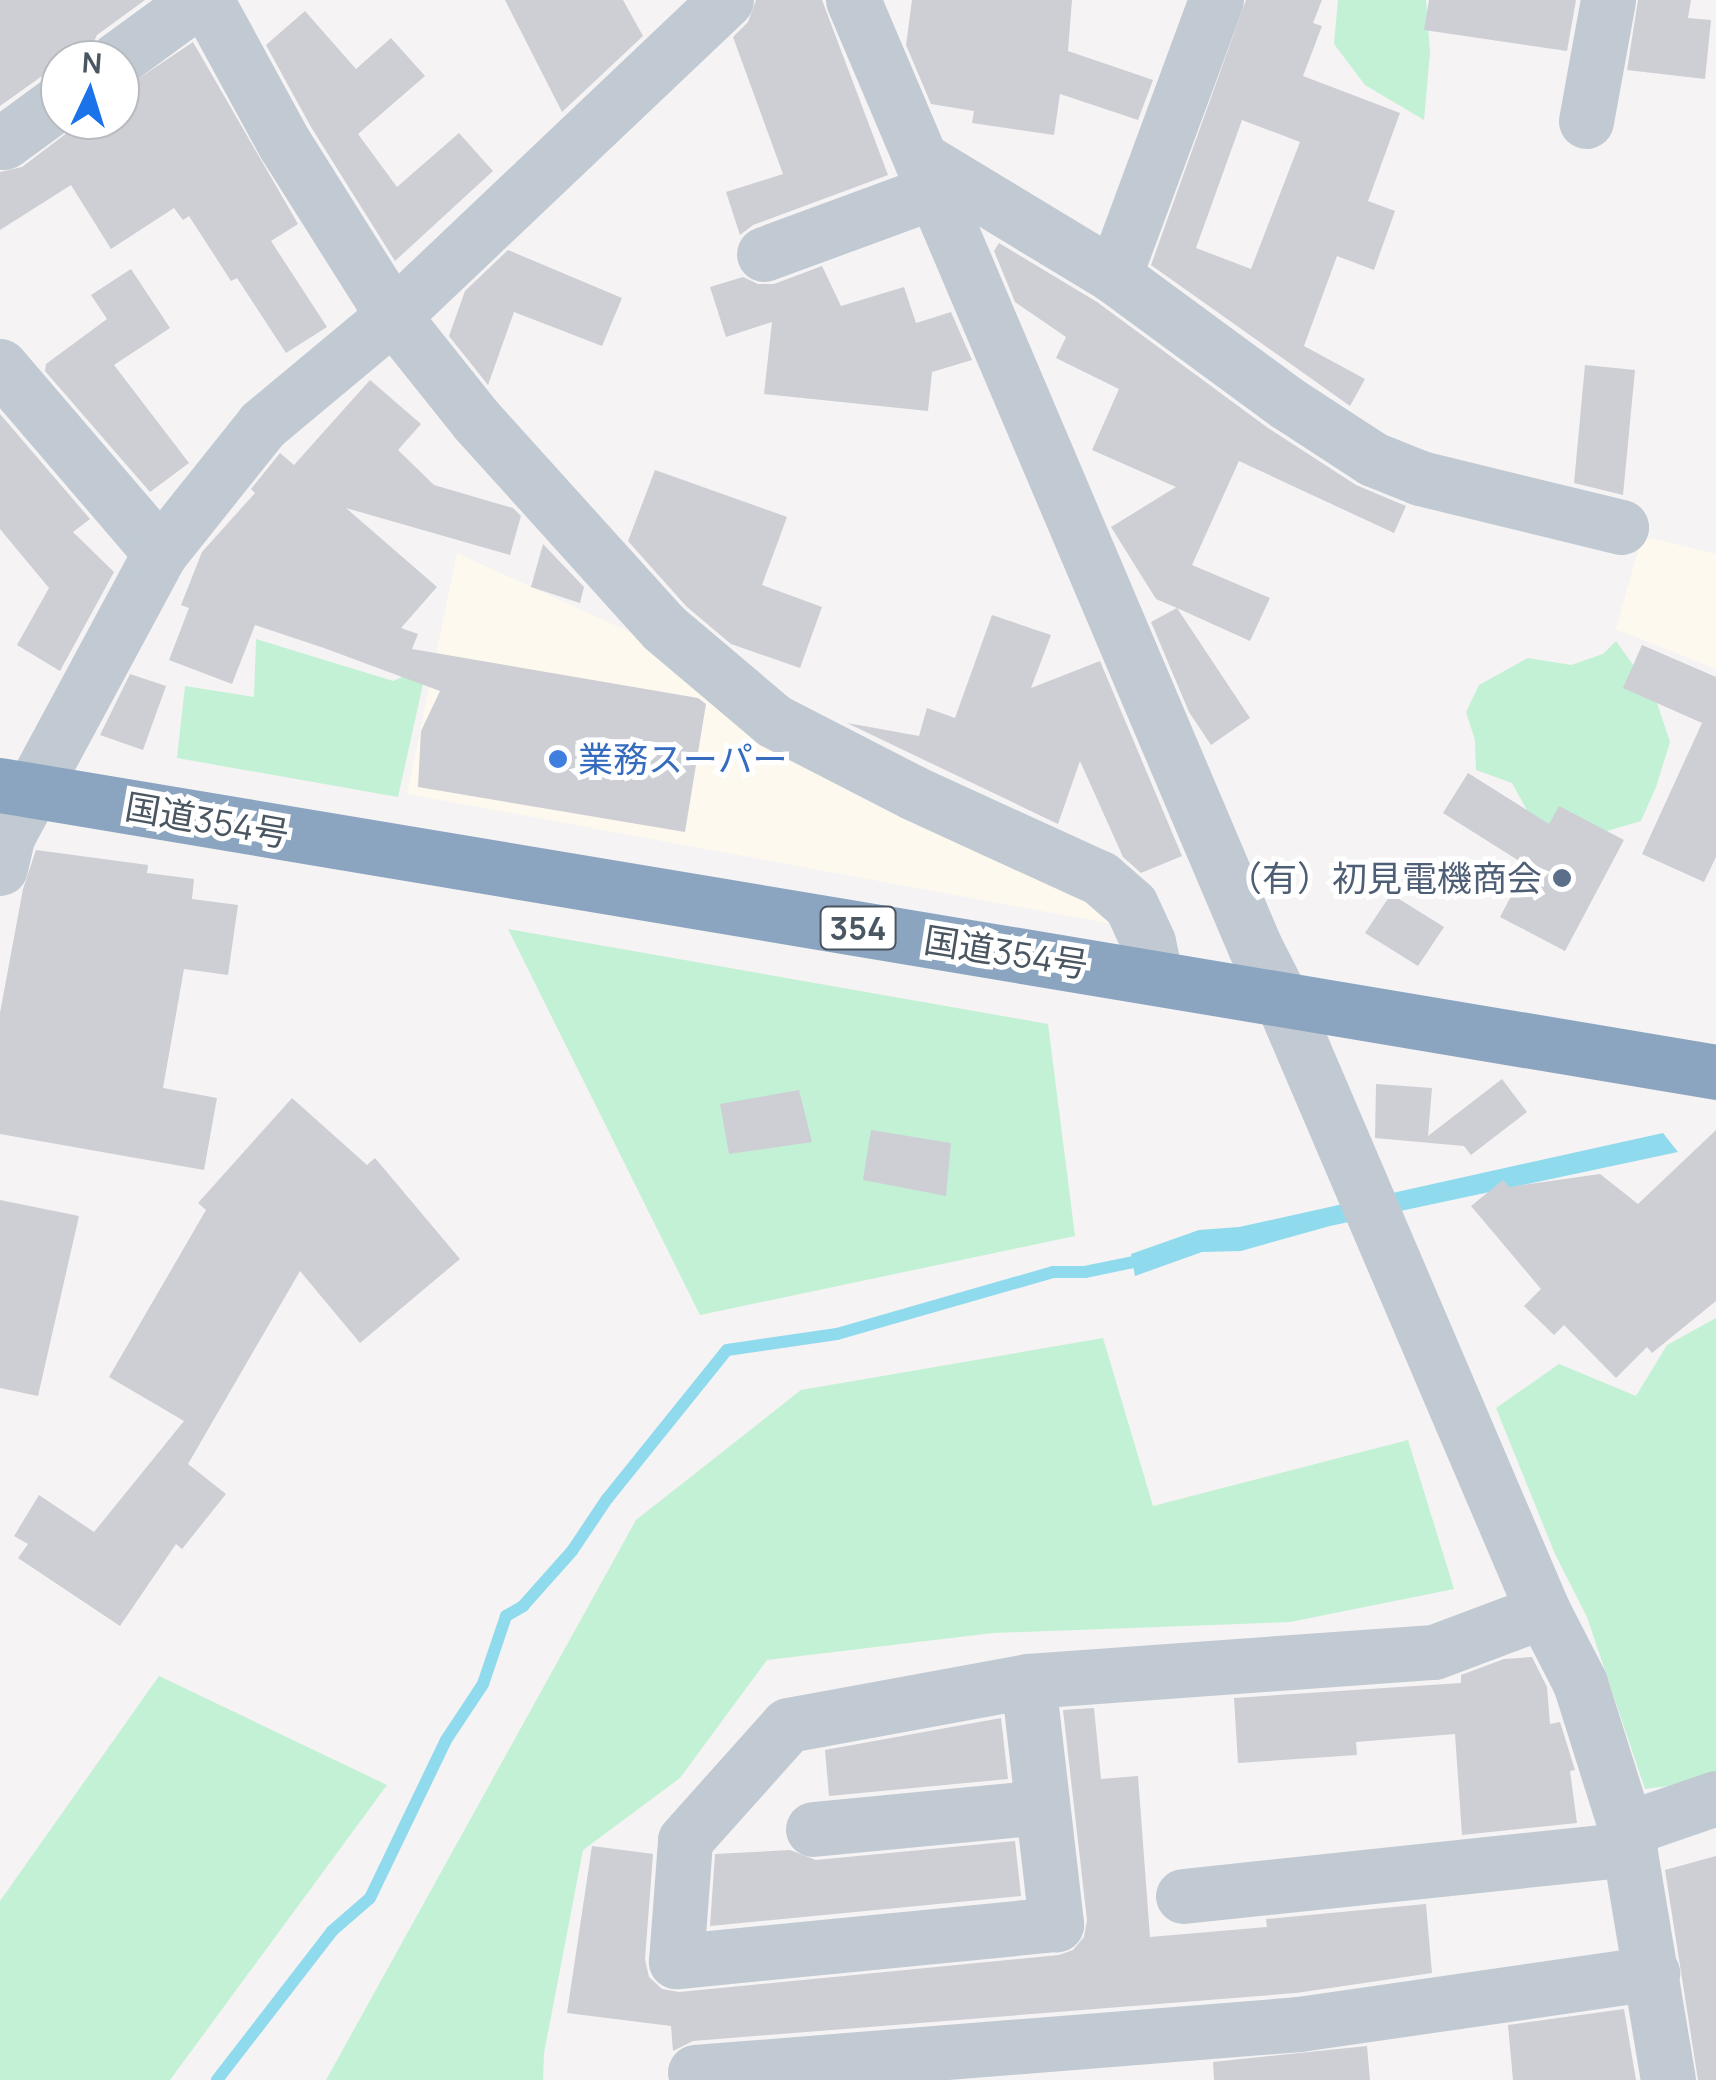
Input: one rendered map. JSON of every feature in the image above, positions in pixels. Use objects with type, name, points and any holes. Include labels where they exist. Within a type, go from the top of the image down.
[{"type":"highway","name":"国道354号","points":[[16,788],[1716,1072]]},
{"type":"street","points":[[140,43],[202,0],[284,144],[393,316],[476,420],[664,628],[774,721],[914,793],[1100,878],[1130,905],[1148,942],[1155,976]]},
{"type":"street","points":[[0,868],[16,788],[160,552],[262,425],[393,316],[726,0]]},
{"type":"street","points":[[853,0],[1248,929],[1543,1611],[1580,1683],[1628,1839],[1668,2080]]},
{"type":"street","points":[[1114,276],[1216,0]]},
{"type":"street","points":[[1586,121],[1608,0]]},
{"type":"street","points":[[4,142],[40,116]]},
{"type":"street","points":[[764,254],[928,175]]},
{"type":"street","points":[[928,175],[1114,276],[1287,403],[1373,459],[1420,478],[1621,527]]},
{"type":"street","points":[[0,366],[160,552]]},
{"type":"street","points":[[1028,1682],[1056,1924],[676,1961],[684,1840],[788,1725],[1028,1682],[1434,1652],[1543,1611]]},
{"type":"street","points":[[1183,1896],[1628,1839],[1716,1798]]},
{"type":"street","points":[[813,1828],[1041,1807]]},
{"type":"street","points":[[695,2072],[853,2069],[1299,2024],[1652,1973]]},
{"type":"shaded area","points":[[1642,536],[1716,554],[1716,669],[1616,629]]},
{"type":"shaded area","points":[[457,553],[660,646],[1098,888],[1123,926],[407,794]]},
{"type":"green space","points":[[1338,0],[1426,0],[1430,52],[1424,120],[1365,85],[1334,44]]},
{"type":"green space","points":[[256,639],[393,681],[427,666],[398,797],[177,758],[185,686],[254,697]]},
{"type":"green space","points":[[1616,641],[1654,694],[1670,742],[1641,821],[1607,831],[1534,823],[1512,783],[1476,770],[1475,740],[1466,712],[1479,685],[1528,658],[1571,665],[1603,654]]},
{"type":"green space","points":[[508,929],[1048,1024],[1075,1236],[700,1315]]},
{"type":"green space","points":[[1716,1318],[1716,1780],[1645,1789],[1587,1617],[1555,1554],[1496,1408],[1559,1364],[1636,1396],[1667,1345]]},
{"type":"green space","points":[[1103,1338],[1153,1506],[1408,1440],[1454,1589],[1290,1622],[993,1633],[767,1660],[680,1778],[583,1850],[544,2053],[543,2080],[326,2080],[636,1520],[801,1390]]},
{"type":"green space","points":[[159,1676],[387,1785],[170,2080],[0,2080],[0,1901]]},
{"type":"water","points":[[1663,1133],[1678,1152],[1330,1226],[1241,1251],[1202,1252],[1135,1276],[1131,1254],[1199,1230],[1239,1227]]},
{"type":"building","points":[[0,0],[145,0],[95,40],[40,40],[40,77],[0,106]]},
{"type":"building","points":[[505,0],[623,0],[643,36],[562,112]]},
{"type":"building","points":[[756,0],[822,0],[888,175],[753,225],[740,235],[726,192],[783,174],[733,37],[748,22]]},
{"type":"building","points":[[912,0],[1072,0],[1068,51],[1153,80],[1138,120],[1060,94],[1054,135],[972,123],[974,111],[931,104],[906,45]]},
{"type":"building","points":[[1246,0],[1322,0],[1313,23],[1322,26],[1303,76],[1400,113],[1368,201],[1395,211],[1374,270],[1337,256],[1304,346],[1365,379],[1350,406],[1151,265]],"holes":[[[1242,120],[1300,142],[1251,269],[1196,248]]]},
{"type":"building","points":[[1429,0],[1576,0],[1567,51],[1424,30]]},
{"type":"building","points":[[1638,0],[1691,0],[1688,18],[1711,20],[1705,79],[1627,70]]},
{"type":"building","points":[[305,11],[356,69],[391,38],[425,76],[358,134],[397,187],[459,133],[493,171],[395,261],[311,127],[266,45]]},
{"type":"building","points":[[193,42],[298,224],[271,241],[327,327],[286,353],[237,278],[231,281],[189,216],[183,220],[174,208],[111,249],[71,185],[0,230],[0,172],[22,167],[58,140],[140,140],[140,78]]},
{"type":"building","points":[[999,243],[1097,302],[1268,428],[1356,485],[1406,506],[1394,533],[1239,461],[1192,565],[1270,598],[1250,641],[1156,599],[1111,527],[1176,487],[1092,450],[1119,389],[1056,358],[1066,337],[1015,302],[994,251]]},
{"type":"building","points":[[508,250],[622,298],[602,346],[514,312],[488,385],[449,336],[465,291]]},
{"type":"building","points":[[822,266],[841,306],[904,287],[916,323],[951,312],[972,360],[932,372],[928,411],[764,394],[772,322],[726,337],[710,287],[743,277],[758,284],[774,284]]},
{"type":"building","points":[[131,269],[170,328],[114,365],[189,463],[150,492],[45,371],[46,364],[107,319],[91,295]]},
{"type":"building","points":[[1585,365],[1635,370],[1623,495],[1574,483]]},
{"type":"building","points":[[370,380],[421,424],[398,450],[434,485],[513,508],[521,516],[510,555],[346,508],[437,587],[401,628],[418,634],[412,649],[698,698],[706,704],[685,832],[418,787],[421,731],[440,691],[255,625],[232,684],[169,660],[189,608],[181,605],[202,552],[255,493],[251,489],[280,453],[294,465]]},
{"type":"building","points":[[0,414],[90,519],[73,532],[114,572],[60,671],[17,645],[49,588],[0,529]]},
{"type":"building","points":[[655,470],[787,517],[762,585],[822,607],[800,668],[731,644],[686,606],[628,541]]},
{"type":"building","points":[[543,544],[584,587],[580,603],[531,587]]},
{"type":"building","points":[[1177,608],[1250,718],[1211,745],[1189,712],[1151,622]]},
{"type":"building","points":[[992,615],[1051,635],[1031,688],[1100,661],[1182,856],[1141,873],[1123,857],[1080,761],[1058,824],[847,723],[919,736],[927,708],[955,718]]},
{"type":"building","points":[[1642,645],[1716,677],[1716,857],[1704,882],[1642,854],[1702,723],[1623,688]]},
{"type":"building","points":[[130,674],[166,686],[143,750],[100,735]]},
{"type":"building","name":"（有）初見電機商会","points":[[1468,773],[1549,824],[1559,806],[1624,840],[1565,951],[1500,917],[1527,866],[1443,813]]},
{"type":"building","points":[[36,850],[148,865],[147,873],[194,879],[192,899],[238,905],[228,975],[184,969],[163,1088],[217,1098],[204,1170],[0,1134],[0,1013],[23,889]]},
{"type":"building","points":[[1391,894],[1444,927],[1418,966],[1365,933]]},
{"type":"building","points":[[1502,1079],[1527,1112],[1471,1155],[1464,1146],[1375,1138],[1376,1084],[1432,1088],[1428,1136]]},
{"type":"building","points":[[799,1090],[812,1142],[729,1154],[720,1104]]},
{"type":"building","points":[[292,1098],[367,1165],[375,1158],[460,1259],[360,1343],[300,1271],[188,1464],[226,1494],[182,1549],[176,1544],[120,1626],[18,1558],[28,1544],[14,1536],[39,1495],[94,1532],[184,1421],[109,1377],[206,1210],[198,1203]]},
{"type":"building","points":[[871,1130],[951,1143],[946,1196],[863,1180]]},
{"type":"building","points":[[1716,1130],[1716,1301],[1652,1353],[1647,1347],[1616,1378],[1564,1325],[1554,1335],[1524,1306],[1541,1289],[1471,1206],[1503,1180],[1509,1187],[1600,1174],[1638,1204]]},
{"type":"building","points":[[0,1200],[79,1216],[38,1396],[0,1388]]},
{"type":"building","points":[[1532,1657],[1547,1687],[1550,1724],[1560,1722],[1575,1770],[1570,1771],[1577,1823],[1462,1835],[1455,1734],[1356,1742],[1357,1755],[1238,1763],[1234,1698],[1461,1683],[1461,1675],[1504,1659]]},
{"type":"building","points":[[1094,1708],[1101,1779],[1138,1776],[1150,1937],[1267,1927],[1266,1919],[1426,1904],[1432,1973],[1296,1993],[693,2041],[673,2051],[671,2026],[567,2013],[592,1846],[653,1854],[645,1959],[649,1977],[662,1989],[679,1992],[1059,1955],[1073,1950],[1084,1937],[1087,1920],[1063,1710]]},
{"type":"building","points":[[1001,1718],[1008,1779],[829,1796],[825,1750]]},
{"type":"building","points":[[1015,1841],[1021,1896],[710,1926],[715,1854],[790,1850],[816,1860]]},
{"type":"building","points":[[1716,1856],[1716,2080],[1698,2080],[1665,1870]]},
{"type":"building","points":[[1624,2009],[1636,2080],[1513,2080],[1508,2025]]},
{"type":"building","points":[[1367,2046],[1370,2080],[1214,2080],[1213,2062]]},
{"type":"waterway","points":[[217,2080],[332,1931],[370,1898],[446,1740],[483,1684],[506,1616],[523,1606],[572,1551],[607,1499],[727,1350],[837,1334],[1053,1272],[1085,1272],[1148,1259]]},
{"type":"place","name":"業務スーパー","points":[[558,759]]},
{"type":"place","name":"（有）初見電機商会","points":[[1562,878]]}]
